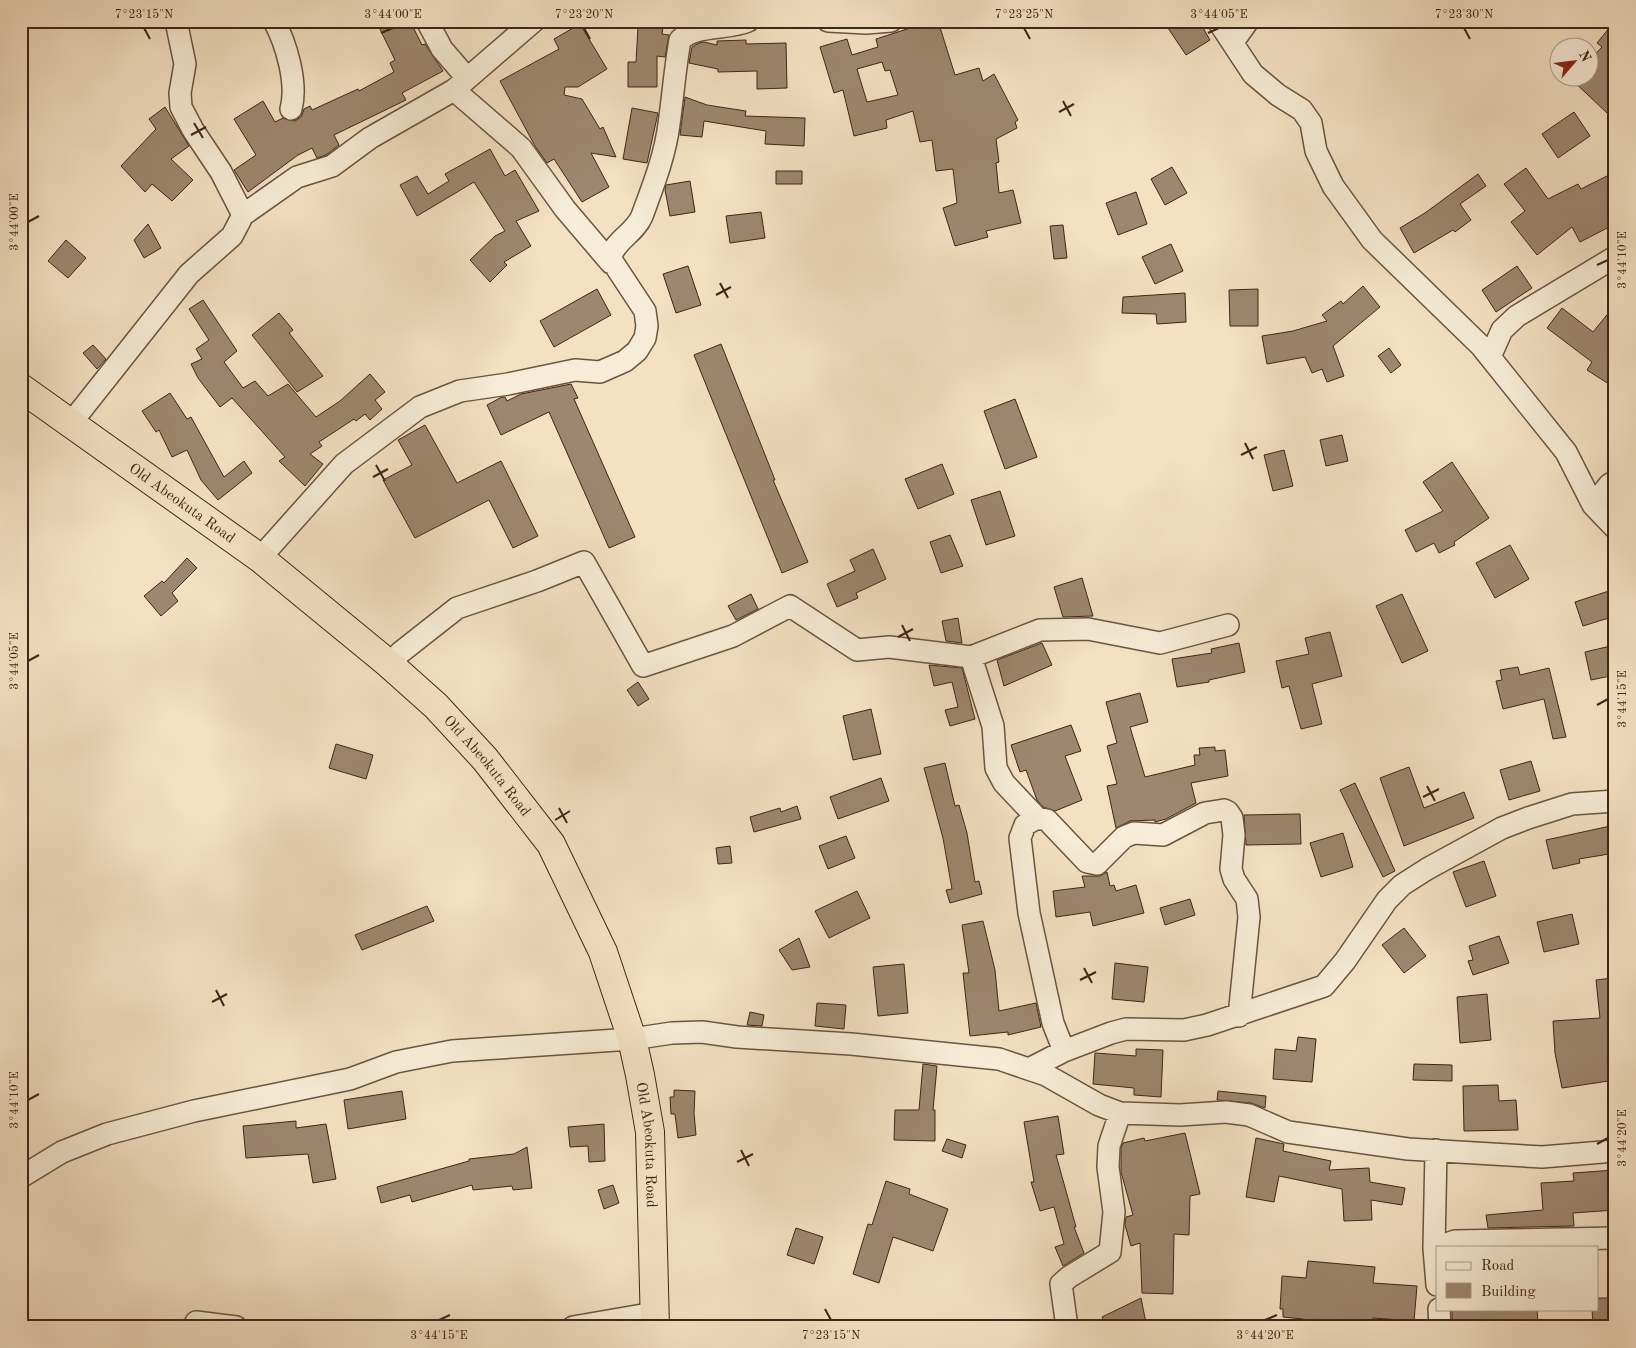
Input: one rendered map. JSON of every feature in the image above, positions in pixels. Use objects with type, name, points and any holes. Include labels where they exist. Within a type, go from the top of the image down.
[{"type":"highway","name":"Old Abeokuta Road","points":[[21,388],[260,558],[389,664],[436,706],[485,759],[551,844],[603,952],[632,1039],[650,1132],[654,1320]]},
{"type":"street","points":[[176,21],[185,64],[180,93],[181,107],[193,130],[221,172],[243,215]]},
{"type":"street","points":[[274,21],[285,41],[292,83],[291,109]]},
{"type":"street","points":[[260,558],[344,464],[420,407],[460,391],[508,384],[575,370],[600,372],[625,361],[637,351],[645,338],[647,326],[645,310],[626,279],[564,209],[520,148],[461,84],[426,21]]},
{"type":"street","points":[[71,423],[189,274],[232,236],[243,215],[297,177],[332,166],[370,138],[461,84],[534,21]]},
{"type":"street","points":[[686,21],[710,29]]},
{"type":"street","points":[[611,263],[610,258],[616,245],[640,221],[660,168],[669,124],[670,102],[680,40],[690,32],[732,27],[748,21]]},
{"type":"street","points":[[828,21],[866,23],[891,21]]},
{"type":"street","points":[[1218,21],[1253,74],[1278,95],[1302,110],[1311,123],[1316,151],[1333,186],[1372,240],[1459,323],[1490,357],[1566,452],[1593,505],[1615,528]]},
{"type":"street","points":[[1233,42],[1248,21]]},
{"type":"street","points":[[1490,357],[1502,330],[1517,316],[1615,256]]},
{"type":"street","points":[[1593,505],[1609,485],[1615,481]]},
{"type":"street","points":[[389,664],[401,652],[457,608],[530,584],[584,562],[643,666],[732,636],[790,606],[857,650],[890,647],[971,658],[1040,630],[1088,630],[1160,643],[1228,626]]},
{"type":"street","points":[[971,658],[993,726],[996,768],[1004,783],[1037,818],[1047,820],[1087,862],[1096,864],[1124,837],[1134,833],[1163,836],[1205,813],[1224,810],[1228,812],[1234,834],[1231,869],[1234,879],[1246,899],[1249,917],[1239,1016]]},
{"type":"street","points":[[1031,1068],[1064,1051],[1126,1029],[1184,1030],[1239,1016],[1324,986],[1345,960],[1387,900],[1402,885],[1427,869],[1502,828],[1528,818],[1572,804],[1615,800]]},
{"type":"street","points":[[1037,818],[1025,825],[1020,838],[1031,922],[1053,1023],[1064,1051]]},
{"type":"street","points":[[21,1177],[62,1152],[107,1134],[194,1111],[350,1079],[396,1062],[452,1051],[632,1039],[672,1033],[702,1032],[737,1037],[851,1044],[999,1059],[1031,1068],[1099,1105],[1120,1112],[1241,1114],[1268,1122],[1288,1132],[1408,1148],[1542,1157],[1615,1151]]},
{"type":"street","points":[[1067,1327],[1062,1284],[1069,1277],[1110,1252],[1114,1212],[1108,1167],[1109,1146],[1120,1112]]},
{"type":"street","points":[[1436,1150],[1436,1247]]},
{"type":"street","points":[[1439,1246],[1455,1241],[1615,1238]]},
{"type":"street","points":[[1439,1310],[1440,1327]]},
{"type":"street","points":[[573,1327],[654,1320]]},
{"type":"street","points":[[194,1327],[196,1322],[236,1327]]},
{"type":"building","points":[[376,21],[410,21],[422,45],[425,44],[443,71],[402,93],[406,100],[334,135],[339,145],[326,155],[317,158],[312,148],[298,155],[248,192],[234,170],[256,155],[234,119],[263,101],[275,122],[283,118],[295,121],[301,117],[304,109],[310,106],[312,110],[358,89],[359,91],[394,72],[390,63],[395,60]]},
{"type":"building","points":[[932,21],[938,21],[955,75],[979,68],[983,81],[994,74],[1018,120],[1015,122],[1017,128],[996,139],[999,162],[996,163],[999,193],[1013,190],[1021,223],[986,231],[988,237],[955,246],[943,208],[957,203],[953,169],[936,171],[932,140],[920,142],[913,111],[886,120],[887,128],[854,136],[843,90],[834,93],[820,47],[847,39],[852,55],[878,47],[876,39]],"holes":[[[882,62],[885,71],[890,70],[898,95],[867,102],[857,69]]]},
{"type":"building","points":[[1178,21],[1199,21],[1210,40],[1186,55],[1168,28]]},
{"type":"building","points":[[1615,21],[1615,105],[1607,113],[1581,88],[1598,88],[1598,51],[1602,47],[1598,42]]},
{"type":"building","points":[[580,24],[607,69],[578,87],[565,87],[564,95],[582,99],[600,129],[603,127],[616,157],[591,153],[609,187],[582,202],[554,159],[547,163],[535,146],[500,81],[559,49],[554,39]]},
{"type":"building","points":[[638,27],[663,28],[662,34],[669,35],[665,57],[657,56],[657,87],[628,87],[628,62],[636,62]]},
{"type":"building","points":[[746,40],[746,44],[786,43],[787,88],[757,89],[757,71],[718,72],[718,69],[689,63],[692,47],[699,43],[704,42],[717,45],[717,41]]},
{"type":"building","points":[[685,97],[707,105],[746,111],[745,116],[805,118],[804,146],[765,144],[766,131],[704,121],[702,137],[680,135]]},
{"type":"building","points":[[165,107],[189,146],[171,159],[193,180],[172,201],[152,184],[145,192],[121,166],[156,129],[149,119]]},
{"type":"building","points":[[632,108],[658,113],[647,163],[623,159]]},
{"type":"building","points":[[1574,112],[1590,136],[1558,158],[1542,134]]},
{"type":"building","points":[[490,149],[505,176],[515,170],[539,211],[516,221],[531,246],[504,262],[507,265],[490,282],[470,260],[495,236],[505,231],[474,182],[417,216],[400,185],[417,176],[428,194],[449,181],[445,174]]},
{"type":"building","points":[[1172,167],[1187,193],[1165,205],[1151,179]]},
{"type":"building","points":[[1526,168],[1548,199],[1578,184],[1581,189],[1615,172],[1615,224],[1580,242],[1572,227],[1537,255],[1511,222],[1525,211],[1504,184]]},
{"type":"building","points":[[776,171],[802,171],[802,184],[776,184]]},
{"type":"building","points":[[1478,174],[1486,186],[1460,204],[1471,220],[1455,232],[1453,230],[1414,253],[1400,228],[1425,213]]},
{"type":"building","points":[[690,181],[695,212],[670,216],[665,190],[666,185]]},
{"type":"building","points":[[1136,192],[1147,224],[1118,235],[1106,203]]},
{"type":"building","points":[[761,212],[765,238],[730,243],[726,216]]},
{"type":"building","points":[[148,224],[161,248],[144,258],[134,240]]},
{"type":"building","points":[[1063,225],[1067,258],[1054,259],[1050,226]]},
{"type":"building","points":[[66,240],[86,258],[68,278],[48,261]]},
{"type":"building","points":[[1171,244],[1183,271],[1155,284],[1142,257]]},
{"type":"building","points":[[688,266],[701,305],[676,313],[663,274]]},
{"type":"building","points":[[1517,266],[1532,288],[1496,312],[1482,290]]},
{"type":"building","points":[[1363,286],[1380,307],[1333,346],[1344,376],[1327,382],[1322,369],[1312,373],[1305,357],[1267,364],[1262,336],[1293,331],[1327,321],[1322,315],[1341,301],[1343,304]]},
{"type":"building","points":[[597,289],[611,315],[554,347],[540,321]]},
{"type":"building","points":[[1258,289],[1258,326],[1230,326],[1229,290]]},
{"type":"building","points":[[1185,293],[1186,322],[1157,324],[1156,314],[1122,313],[1123,297]]},
{"type":"building","points":[[203,300],[237,351],[224,362],[243,388],[255,381],[268,396],[288,384],[316,417],[340,401],[370,374],[385,392],[375,400],[382,409],[370,420],[365,414],[319,442],[322,446],[310,454],[323,464],[305,486],[279,461],[285,457],[232,398],[220,407],[198,378],[191,364],[202,359],[196,349],[209,340],[189,309]]},
{"type":"building","points":[[1615,305],[1615,388],[1587,370],[1592,362],[1547,328],[1562,308],[1593,332]]},
{"type":"building","points":[[279,313],[293,330],[289,333],[323,376],[297,392],[252,335]]},
{"type":"building","points":[[721,344],[775,480],[773,480],[808,562],[782,573],[694,355]]},
{"type":"building","points":[[93,345],[106,359],[97,369],[83,353]]},
{"type":"building","points":[[1389,348],[1401,365],[1391,373],[1378,356]]},
{"type":"building","points":[[571,384],[578,398],[574,399],[635,537],[609,548],[549,412],[501,435],[487,405],[502,397],[505,397],[507,401],[521,394]]},
{"type":"building","points":[[170,393],[187,419],[191,417],[224,477],[244,461],[252,473],[218,500],[201,480],[187,450],[172,457],[159,430],[156,432],[142,411]]},
{"type":"building","points":[[1015,399],[1037,457],[1005,469],[984,411]]},
{"type":"building","points":[[425,425],[457,483],[501,461],[538,536],[513,548],[489,500],[415,538],[383,480],[412,465],[398,440]]},
{"type":"building","points":[[1342,435],[1348,461],[1326,466],[1320,440]]},
{"type":"building","points":[[1284,450],[1293,486],[1273,491],[1264,455]]},
{"type":"building","points":[[1452,462],[1489,518],[1454,542],[1455,545],[1439,553],[1434,543],[1416,552],[1405,530],[1443,511],[1423,482]]},
{"type":"building","points":[[942,464],[954,494],[918,509],[905,479]]},
{"type":"building","points":[[1000,491],[1015,536],[986,545],[971,500]]},
{"type":"building","points":[[950,535],[963,566],[941,573],[930,542]]},
{"type":"building","points":[[1510,545],[1529,579],[1495,598],[1476,563]]},
{"type":"building","points":[[873,549],[886,579],[856,593],[858,598],[837,607],[827,584],[855,571],[850,560]]},
{"type":"building","points":[[187,558],[197,568],[172,593],[178,601],[161,616],[144,596],[162,581],[164,583]]},
{"type":"building","points":[[1082,578],[1093,616],[1063,617],[1054,587]]},
{"type":"building","points":[[1615,589],[1615,616],[1583,626],[1575,602]]},
{"type":"building","points":[[751,594],[758,609],[736,620],[728,606]]},
{"type":"building","points":[[1402,594],[1428,651],[1402,663],[1376,606]]},
{"type":"building","points":[[958,618],[962,643],[946,641],[942,621]]},
{"type":"building","points":[[1330,632],[1342,676],[1312,684],[1322,724],[1301,729],[1289,686],[1282,688],[1276,661],[1309,654],[1305,638]]},
{"type":"building","points":[[1042,643],[1052,665],[1004,686],[997,660]]},
{"type":"building","points":[[1239,643],[1245,672],[1209,680],[1209,682],[1177,687],[1172,659],[1212,653],[1211,649]]},
{"type":"building","points":[[1615,645],[1615,675],[1591,680],[1585,652]]},
{"type":"building","points":[[929,665],[962,668],[975,719],[950,726],[945,710],[958,707],[952,682],[934,686]]},
{"type":"building","points":[[1518,667],[1520,675],[1549,668],[1566,737],[1553,739],[1544,699],[1503,709],[1496,681],[1502,680],[1500,670]]},
{"type":"building","points":[[638,682],[649,699],[638,706],[627,690]]},
{"type":"building","points":[[1140,693],[1148,722],[1130,727],[1145,777],[1195,765],[1194,755],[1200,755],[1199,748],[1215,747],[1215,751],[1225,750],[1228,776],[1191,783],[1196,803],[1166,819],[1155,822],[1155,820],[1130,821],[1116,828],[1107,786],[1117,784],[1107,746],[1117,743],[1106,702]]},
{"type":"building","points":[[871,709],[881,754],[853,760],[843,716]]},
{"type":"building","points":[[1071,725],[1081,751],[1065,756],[1082,800],[1055,811],[1043,807],[1037,800],[1026,770],[1020,772],[1011,745]]},
{"type":"building","points":[[336,744],[373,755],[366,779],[329,768]]},
{"type":"building","points":[[1531,761],[1540,791],[1509,800],[1500,770]]},
{"type":"building","points":[[945,763],[955,806],[959,805],[967,833],[975,882],[979,881],[982,894],[950,903],[946,890],[952,889],[943,838],[924,768]]},
{"type":"building","points":[[1409,767],[1424,808],[1464,792],[1474,818],[1404,846],[1380,778]]},
{"type":"building","points":[[881,778],[889,801],[838,819],[830,797]]},
{"type":"building","points":[[1355,783],[1395,871],[1383,877],[1340,790]]},
{"type":"building","points":[[797,806],[801,819],[754,832],[750,817],[780,808],[781,812]]},
{"type":"building","points":[[1300,814],[1301,844],[1246,845],[1244,815]]},
{"type":"building","points":[[1615,825],[1615,853],[1579,859],[1580,863],[1553,869],[1546,840]]},
{"type":"building","points":[[1343,833],[1353,867],[1321,877],[1310,843]]},
{"type":"building","points":[[846,836],[855,858],[828,869],[819,846]]},
{"type":"building","points":[[730,846],[732,863],[718,864],[716,848]]},
{"type":"building","points":[[1484,861],[1496,896],[1466,907],[1453,872]]},
{"type":"building","points":[[1107,872],[1110,886],[1114,885],[1116,891],[1136,885],[1144,913],[1093,926],[1090,912],[1056,917],[1053,891],[1085,887],[1082,876],[1100,876]]},
{"type":"building","points":[[857,891],[870,918],[829,938],[815,911]]},
{"type":"building","points":[[1190,899],[1195,915],[1165,925],[1160,908]]},
{"type":"building","points":[[427,906],[434,921],[362,950],[355,935]]},
{"type":"building","points":[[1572,914],[1579,944],[1544,952],[1537,922]]},
{"type":"building","points":[[983,921],[995,970],[999,1011],[1036,1003],[1041,1027],[1008,1035],[1008,1032],[970,1036],[963,973],[969,973],[962,925]]},
{"type":"building","points":[[1404,928],[1426,956],[1404,973],[1382,945]]},
{"type":"building","points":[[1499,936],[1509,963],[1473,975],[1468,961],[1473,960],[1469,946]]},
{"type":"building","points":[[799,938],[810,967],[792,970],[779,950]]},
{"type":"building","points":[[1115,963],[1148,967],[1144,1002],[1112,999]]},
{"type":"building","points":[[904,964],[908,1013],[878,1016],[873,967]]},
{"type":"building","points":[[1613,978],[1615,1080],[1562,1088],[1555,1053],[1553,1021],[1600,1018],[1596,980]]},
{"type":"building","points":[[1487,994],[1491,1040],[1460,1043],[1457,997]]},
{"type":"building","points":[[817,1003],[846,1005],[844,1029],[815,1026]]},
{"type":"building","points":[[750,1012],[764,1015],[762,1026],[747,1025]]},
{"type":"building","points":[[1298,1037],[1316,1039],[1312,1082],[1273,1079],[1275,1049],[1296,1051]]},
{"type":"building","points":[[1136,1049],[1163,1050],[1161,1097],[1134,1095],[1134,1088],[1093,1084],[1095,1053],[1136,1056]]},
{"type":"building","points":[[923,1064],[937,1066],[933,1110],[935,1110],[935,1141],[894,1140],[895,1110],[919,1110]]},
{"type":"building","points":[[1414,1064],[1452,1065],[1452,1081],[1413,1080]]},
{"type":"building","points":[[1498,1085],[1499,1101],[1516,1100],[1518,1130],[1464,1131],[1463,1086]]},
{"type":"building","points":[[674,1090],[695,1091],[696,1135],[678,1138],[675,1114],[671,1114],[670,1097],[674,1097]]},
{"type":"building","points":[[402,1091],[406,1119],[348,1129],[344,1100]]},
{"type":"building","points":[[1218,1091],[1266,1096],[1265,1108],[1251,1103],[1217,1100]]},
{"type":"building","points":[[1058,1116],[1064,1154],[1056,1155],[1076,1227],[1074,1227],[1084,1253],[1063,1266],[1055,1247],[1064,1244],[1054,1207],[1040,1211],[1031,1182],[1034,1182],[1024,1122]]},
{"type":"building","points":[[296,1121],[296,1128],[326,1124],[336,1179],[313,1183],[308,1154],[246,1158],[243,1126]]},
{"type":"building","points":[[604,1124],[605,1161],[589,1162],[588,1146],[570,1147],[568,1127]]},
{"type":"building","points":[[1185,1133],[1200,1194],[1190,1196],[1189,1235],[1174,1234],[1173,1294],[1142,1293],[1140,1243],[1131,1246],[1125,1225],[1126,1217],[1133,1215],[1121,1172],[1121,1148],[1123,1143],[1144,1138],[1145,1141]]},
{"type":"building","points":[[1256,1138],[1284,1144],[1283,1151],[1331,1161],[1329,1170],[1369,1168],[1370,1182],[1405,1188],[1402,1205],[1371,1200],[1372,1220],[1344,1221],[1342,1189],[1279,1176],[1274,1202],[1246,1197]]},
{"type":"building","points":[[947,1139],[966,1145],[962,1158],[942,1151]]},
{"type":"building","points":[[527,1147],[532,1188],[513,1190],[512,1186],[473,1190],[472,1185],[412,1202],[410,1195],[381,1203],[377,1187],[469,1161],[469,1159],[514,1154]]},
{"type":"building","points":[[1615,1170],[1615,1210],[1573,1213],[1574,1226],[1488,1228],[1486,1215],[1543,1210],[1541,1183],[1574,1181],[1573,1173]]},
{"type":"building","points":[[886,1181],[910,1189],[909,1194],[948,1209],[933,1251],[893,1237],[879,1283],[853,1274],[868,1224],[872,1225]]},
{"type":"building","points":[[613,1185],[619,1203],[604,1209],[598,1190]]},
{"type":"building","points":[[796,1228],[823,1237],[814,1264],[787,1255]]},
{"type":"building","points":[[1308,1261],[1375,1267],[1373,1283],[1417,1286],[1414,1321],[1373,1318],[1373,1327],[1354,1327],[1303,1322],[1303,1319],[1283,1317],[1283,1309],[1280,1309],[1282,1276],[1306,1278]]},
{"type":"building","points":[[1141,1298],[1146,1323],[1138,1324],[1139,1327],[1107,1327],[1102,1317]]},
{"type":"building","points":[[1598,1298],[1613,1298],[1614,1322],[1593,1324],[1592,1310],[1598,1310]]},
{"type":"building","points":[[1452,1310],[1537,1310],[1538,1323],[1452,1327]]}]
